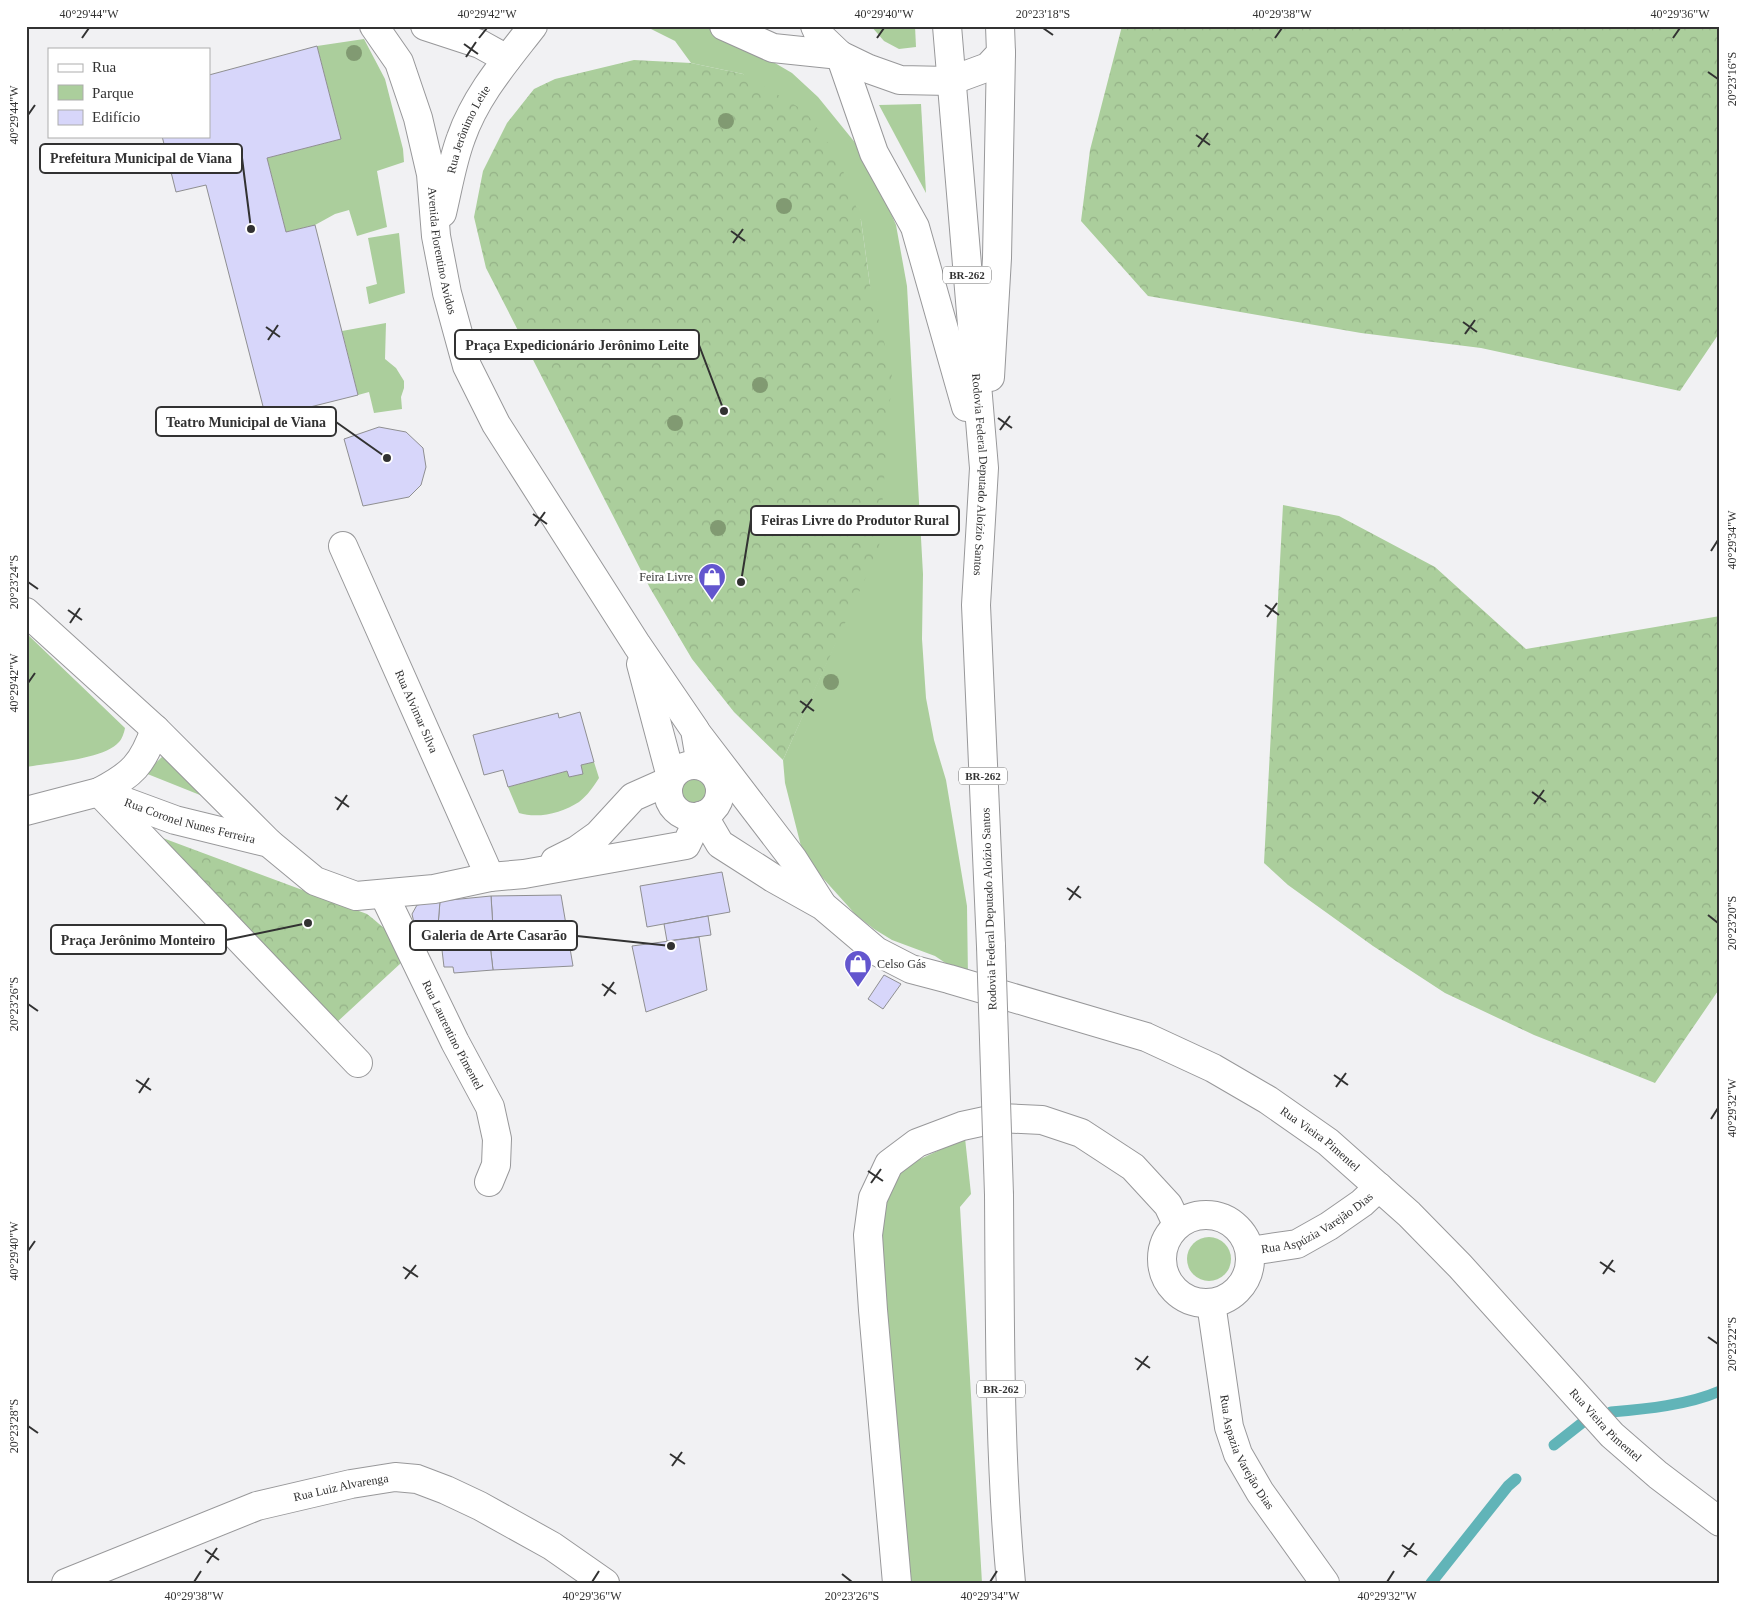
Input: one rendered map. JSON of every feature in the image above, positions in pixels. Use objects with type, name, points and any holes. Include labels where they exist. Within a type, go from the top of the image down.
[{"type":"main road","name":"Avenida Florentino Avidos","points":[[374,26],[398,62],[418,118],[431,174],[436,236],[451,309],[468,366],[496,424],[637,645]]},
{"type":"main road","points":[[425,26],[480,44],[507,59]]},
{"type":"main road","name":"Rua Jerônimo Leite","points":[[436,236],[460,138],[489,82],[534,26]]},
{"type":"main road","points":[[724,26],[773,48],[840,55]]},
{"type":"main road","points":[[815,26],[819,35],[840,55],[869,69],[900,80],[950,81],[988,67],[1000,53]]},
{"type":"main road","name":"Rodovia Federal Deputado Aloízio Santos","points":[[947,26],[950,81],[984,468],[976,605],[991,946],[999,1195],[1001,1402],[1007,1540],[1011,1583]]},
{"type":"main road","points":[[984,468],[997,258],[1000,26]]},
{"type":"main road","points":[[840,55],[874,153],[915,227],[984,468]]},
{"type":"main road","name":"Rua Alvimar Silva","points":[[343,546],[490,877]]},
{"type":"main road","points":[[26,612],[155,729],[269,843]]},
{"type":"main road","points":[[637,645],[695,730],[793,859],[823,906]]},
{"type":"main road","points":[[637,645],[670,779],[668,796],[673,807],[686,816],[707,809],[759,814]]},
{"type":"main road","points":[[26,811],[99,792],[119,782],[136,768],[148,751],[155,729]]},
{"type":"main road","points":[[695,730],[700,765]]},
{"type":"main road","points":[[700,765],[708,768],[714,774],[720,789],[686,846],[524,874],[529,869],[550,863],[577,850],[598,835],[633,797],[670,779],[677,770],[684,766],[700,765]]},
{"type":"main road","points":[[99,792],[358,1063]]},
{"type":"main road","name":"Rua Coronel Nunes Ferreira","points":[[99,792],[175,820],[269,843],[315,881],[356,896],[434,890],[490,877],[524,874]]},
{"type":"main road","points":[[707,809],[720,844],[773,878],[823,906]]},
{"type":"main road","name":"Rua Laurentino Pímentel","points":[[384,895],[455,1042],[490,1107],[497,1139],[496,1165],[489,1182]]},
{"type":"main road","name":"Rua Vieira Pimentel","points":[[823,906],[876,951],[911,969],[949,978],[1146,1037],[1213,1068],[1268,1100],[1328,1142],[1409,1214],[1460,1266],[1612,1435],[1658,1475],[1720,1522]]},
{"type":"main road","points":[[897,1583],[868,1235],[872,1198],[889,1164],[917,1143],[962,1126],[999,1118],[1042,1120],[1081,1133],[1133,1168],[1168,1205],[1177,1224]]},
{"type":"main road","name":"Rua Aspúzia Varejão Dias","points":[[1250,1251],[1297,1244],[1362,1203],[1379,1187]]},
{"type":"main road","points":[[1194,1215],[1215,1215],[1237,1226],[1245,1237],[1250,1251],[1250,1266],[1243,1283],[1228,1297],[1211,1303],[1191,1301],[1177,1292],[1168,1282],[1161,1262],[1163,1243],[1177,1224],[1194,1215]]},
{"type":"main road","name":"Rua Aspazia Varejão Dias","points":[[1211,1303],[1228,1427],[1238,1454],[1260,1492],[1325,1583]]},
{"type":"main road","name":"Rua Luiz Alvarenga","points":[[66,1583],[257,1506],[351,1484],[395,1477],[417,1479],[480,1506],[552,1546],[605,1583]]},
{"type":"green space","points":[[645,26],[711,26],[792,73],[818,97],[857,145],[875,177],[896,225],[907,286],[923,574],[922,639],[926,698],[934,740],[946,780],[967,906],[968,978],[935,956],[892,940],[856,915],[803,854],[785,783],[783,760],[879,545],[870,285],[861,220],[743,74],[691,63],[675,41]]},
{"type":"green space","points":[[871,26],[915,26],[916,47],[899,49],[884,41]]},
{"type":"green space","points":[[1122,26],[1720,26],[1720,332],[1680,391],[1481,348],[1361,333],[1148,296],[1081,221],[1090,150]]},
{"type":"green space","points":[[364,39],[385,79],[403,149],[404,162],[377,171],[387,227],[357,236],[349,210],[335,214],[315,225],[286,232],[267,158],[341,139],[317,46]]},
{"type":"green space","points":[[634,60],[691,63],[743,74],[805,111],[838,157],[861,220],[870,285],[892,374],[879,548],[783,760],[734,712],[692,659],[650,588],[486,268],[474,217],[483,171],[507,123],[534,89],[555,79]]},
{"type":"green space","points":[[921,104],[926,193],[879,105]]},
{"type":"green space","points":[[399,233],[405,293],[369,304],[366,287],[377,284],[368,238]]},
{"type":"green space","points":[[386,323],[385,359],[396,368],[404,381],[401,397],[402,409],[374,413],[369,392],[358,395],[342,331]]},
{"type":"green space","points":[[1283,505],[1339,516],[1435,567],[1526,649],[1720,616],[1720,988],[1655,1083],[1534,1035],[1445,993],[1373,946],[1288,885],[1264,863]]},
{"type":"green space","points":[[26,633],[125,728],[120,741],[112,748],[102,753],[76,759],[26,767]]},
{"type":"green space","points":[[163,756],[205,797],[145,773]]},
{"type":"green space","points":[[594,762],[599,778],[588,794],[579,802],[550,814],[526,815],[519,813],[508,787],[567,771],[569,777],[582,774],[581,765]]},
{"type":"green space","points":[[701,765],[718,780],[720,797],[710,811],[686,816],[673,807],[668,795],[677,770],[684,766]]},
{"type":"green space","points":[[152,834],[367,914],[390,934],[401,963],[336,1023]]},
{"type":"green space","points":[[965,1138],[971,1194],[960,1207],[982,1583],[906,1583],[887,1380],[881,1212],[897,1170]]},
{"type":"green space","points":[[1209,1237],[1221,1241],[1227,1247],[1231,1259],[1227,1271],[1221,1277],[1209,1281],[1197,1277],[1191,1271],[1187,1259],[1191,1247],[1197,1241]]},
{"type":"building","points":[[317,46],[341,139],[267,158],[286,232],[315,225],[358,395],[266,418],[206,185],[176,192],[162,138],[210,138],[210,75]]},
{"type":"building","points":[[379,427],[406,432],[423,448],[426,467],[421,485],[409,497],[363,506],[344,439]]},
{"type":"building","points":[[580,712],[594,762],[581,765],[583,774],[569,777],[567,771],[508,787],[503,770],[484,775],[473,735],[558,713],[559,718]]},
{"type":"building","points":[[722,872],[730,912],[647,927],[640,886]]},
{"type":"building","points":[[561,895],[573,966],[493,970],[488,927],[493,928],[491,896]]},
{"type":"building","points":[[491,896],[493,928],[488,927],[493,970],[454,973],[453,967],[444,967],[442,950],[436,950],[440,901]]},
{"type":"building","points":[[440,901],[436,950],[414,923],[412,914],[417,905]]},
{"type":"building","points":[[708,916],[711,935],[667,941],[664,924]]},
{"type":"building","points":[[699,937],[707,990],[646,1012],[632,946]]},
{"type":"building","points":[[884,975],[901,984],[883,1009],[868,999]]},
{"type":"waterway","points":[[1611,1412],[1681,1403],[1720,1391]]},
{"type":"waterway","points":[[1554,1445],[1587,1419]]},
{"type":"waterway","points":[[1431,1583],[1508,1486],[1516,1479]]},
{"type":"place","name":"Prefeitura Municipal de Viana","points":[[251,229]]},
{"type":"place","name":"Praça Expedicionário Jerônimo Leite","points":[[724,411]]},
{"type":"place","name":"Teatro Municipal de Viana","points":[[387,458]]},
{"type":"place","name":"Feiras Livre do Produtor Rural","points":[[741,582]]},
{"type":"place","name":"Feira Livre","points":[[712,601]]},
{"type":"place","name":"Praça Jerônimo Monteiro","points":[[308,923]]},
{"type":"place","name":"Galeria de Arte Casarão","points":[[671,946]]},
{"type":"place","name":"Celso Gás","points":[[858,988]]}]
